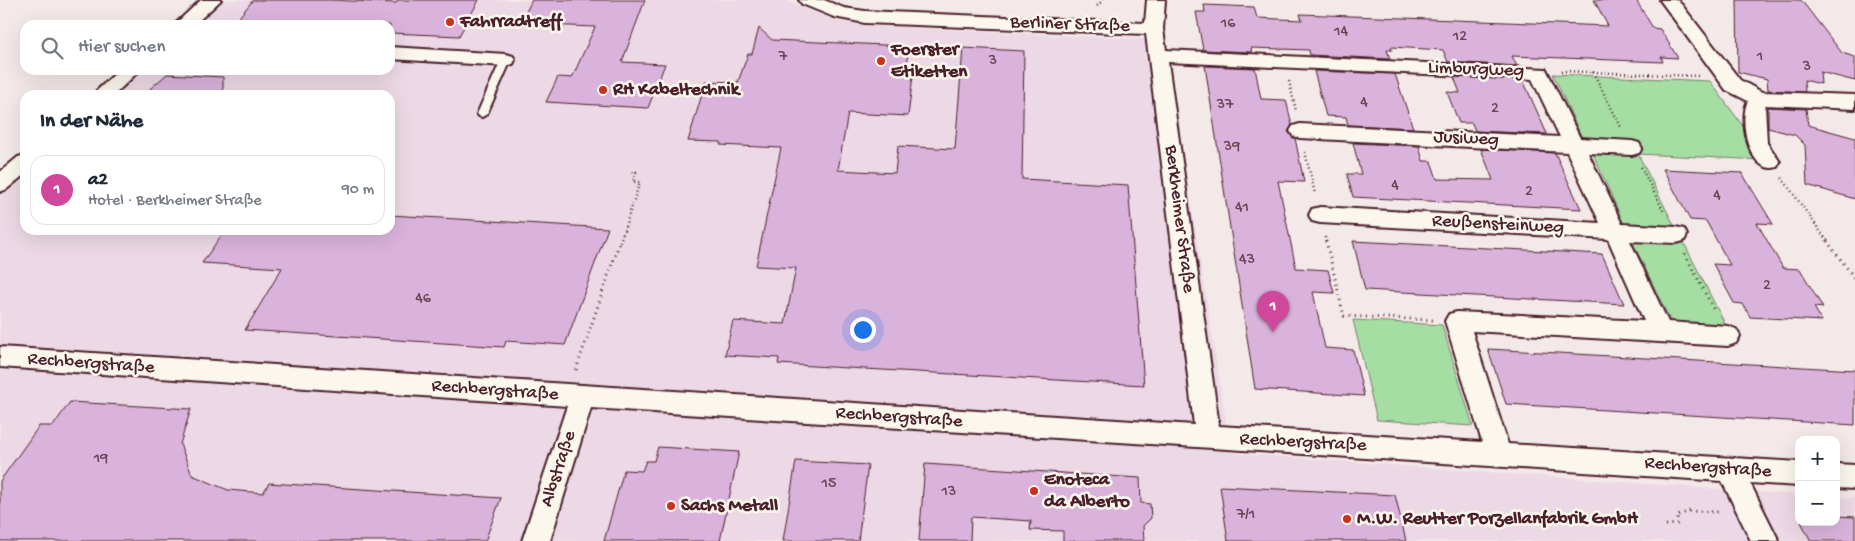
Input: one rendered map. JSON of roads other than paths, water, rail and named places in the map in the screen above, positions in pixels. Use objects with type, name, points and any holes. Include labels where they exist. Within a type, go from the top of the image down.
[{"type":"street","points":[[189,20],[212,0]]},
{"type":"street","name":"Berliner Straße","points":[[808,0],[840,13],[865,17],[1154,29]]},
{"type":"street","name":"Berkheimer Straße","points":[[1156,0],[1154,29],[1208,438]]},
{"type":"street","points":[[1668,0],[1734,85],[1759,98],[1855,102]]},
{"type":"street","points":[[395,54],[506,60]]},
{"type":"street","name":"Limburgweg","points":[[1158,56],[1539,72],[1615,231],[1660,332]]},
{"type":"street","points":[[108,90],[125,75]]},
{"type":"street","points":[[1759,98],[1754,108],[1757,144],[1770,162]]},
{"type":"street","name":"Jusiweg","points":[[1300,132],[1626,148]]},
{"type":"street","points":[[0,184],[20,166]]},
{"type":"street","name":"Reußensteinweg","points":[[1320,215],[1676,235]]},
{"type":"street","points":[[1498,454],[1457,321],[1728,336]]},
{"type":"street","name":"Rechbergstraße","points":[[0,357],[575,397],[1795,474]]},
{"type":"street","name":"Albstraße","points":[[536,541],[575,397]]},
{"type":"street","points":[[1730,470],[1765,541]]},
{"type":"street","points":[[1840,476],[1855,477]]},
{"type":"lane","points":[[482,114],[506,60]]},
{"type":"place","name":"Fahrradtreff","points":[[450,22]]},
{"type":"place","name":"Foerster Etiketten","points":[[881,61]]},
{"type":"place","name":"RH Kabeltechnik","points":[[603,90]]},
{"type":"place","name":"a2","points":[[1273,332]]},
{"type":"place","name":"Enoteca da Alberto","points":[[1034,491]]},
{"type":"place","name":"Sachs Metall","points":[[671,506]]},
{"type":"place","name":"M.W. Reutter Porzellanfabrik GmbH","points":[[1347,519]]}]
